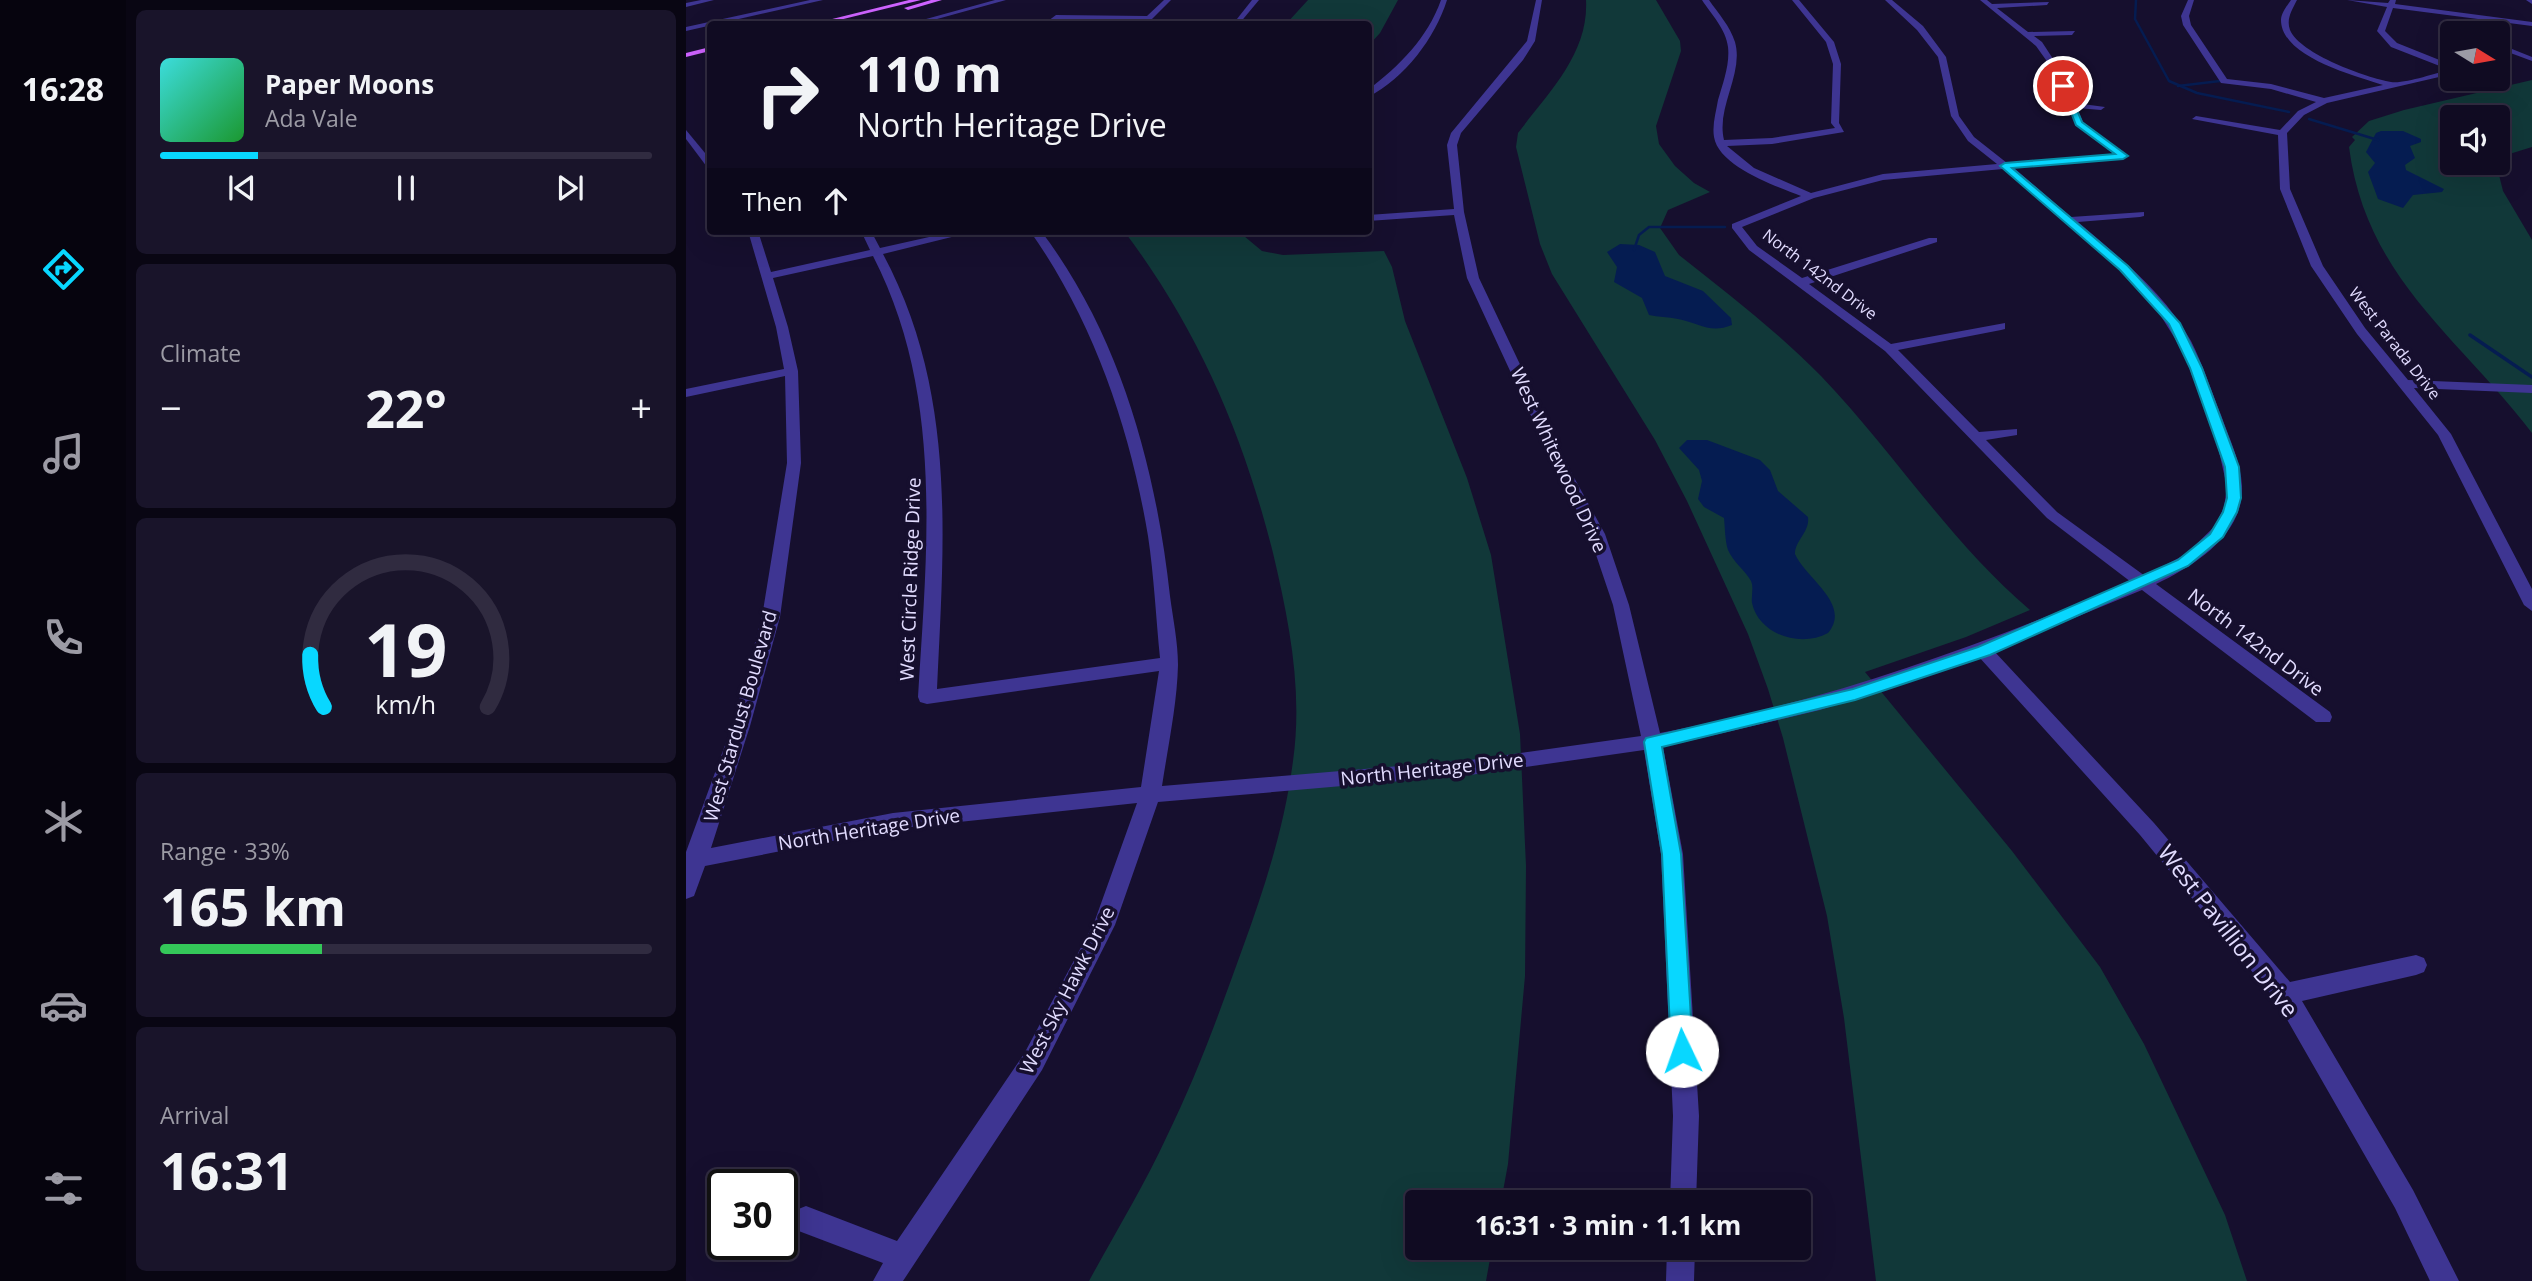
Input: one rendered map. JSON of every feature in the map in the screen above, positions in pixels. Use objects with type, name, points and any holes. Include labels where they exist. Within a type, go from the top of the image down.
[{"type":"main road","points":[[830,21],[918,0]]},
{"type":"main road","points":[[852,21],[939,0]]},
{"type":"main road","points":[[686,55],[707,50]]},
{"type":"main road","points":[[686,60],[707,56]]},
{"type":"street","points":[[686,5],[711,0]]},
{"type":"street","points":[[724,21],[820,0]]},
{"type":"street","points":[[923,21],[1003,0]]},
{"type":"street","points":[[1148,21],[1168,0]]},
{"type":"street","points":[[1238,21],[1256,0]]},
{"type":"street","points":[[1372,91],[1420,49],[1433,32],[1444,0]]},
{"type":"street","name":"West Whitewood Drive","points":[[1539,0],[1531,41],[1520,58],[1456,133],[1452,145],[1459,212],[1473,278],[1564,472],[1597,534],[1621,605],[1652,742],[1672,854],[1686,1116],[1683,1190]]},
{"type":"street","points":[[1706,0],[1725,27],[1732,45],[1719,125],[1720,143],[1734,159],[1759,174],[1810,196],[1883,177],[2123,156],[2079,123],[2055,67],[2039,44],[1987,3]]},
{"type":"street","points":[[1720,143],[1783,139],[1841,130],[1835,123],[1837,64],[1830,41],[1795,0]]},
{"type":"street","name":"North Heritage Drive","points":[[692,860],[922,817],[1510,762],[1652,742],[1855,694],[1984,651],[2144,582],[2196,555],[2215,537],[2230,512],[2234,498],[2232,467],[2196,368],[2174,323],[2143,286],[1971,139],[1955,116],[1942,57],[1920,27],[1888,0]]},
{"type":"street","points":[[2191,0],[2185,16],[2187,25],[2224,81],[2271,87],[2324,101]]},
{"type":"street","points":[[2294,0],[2282,16],[2283,28],[2291,39],[2305,50],[2329,62],[2392,85]]},
{"type":"street","points":[[2350,0],[2391,3],[2532,24]]},
{"type":"street","points":[[1987,3],[2047,3]]},
{"type":"street","points":[[2391,3],[2381,31],[2394,45],[2440,65]]},
{"type":"street","points":[[787,8],[801,11]]},
{"type":"street","points":[[1051,21],[1056,17],[1152,18]]},
{"type":"street","points":[[686,29],[707,25]]},
{"type":"street","points":[[2028,34],[2072,33]]},
{"type":"street","points":[[2510,50],[2531,59]]},
{"type":"street","points":[[2510,61],[2531,59]]},
{"type":"street","points":[[2055,67],[2082,68]]},
{"type":"street","points":[[2196,119],[2282,132],[2298,116],[2324,101],[2440,73]]},
{"type":"street","points":[[2071,106],[2101,107]]},
{"type":"street","name":"West Parada Drive","points":[[2282,132],[2285,189],[2317,266],[2361,331],[2444,434],[2532,605]]},
{"type":"street","points":[[686,133],[707,161]]},
{"type":"street","points":[[686,153],[707,149]]},
{"type":"street","name":"North 142nd Drive","points":[[1810,196],[1736,226],[1753,248],[1889,348],[2052,515],[2323,717]]},
{"type":"street","points":[[1372,218],[1459,212]]},
{"type":"street","points":[[2069,220],[2140,214]]},
{"type":"street","name":"West Stardust Boulevard","points":[[686,890],[692,860],[748,702],[771,617],[794,463],[791,371],[782,327],[754,235]]},
{"type":"street","name":"West Circle Ridge Drive","points":[[868,235],[879,252],[912,327],[928,389],[936,504],[928,697],[1169,663]]},
{"type":"street","points":[[768,276],[953,235]]},
{"type":"street","name":"West Sky Hawk Drive","points":[[887,1281],[1033,1062],[1104,925],[1150,796],[1169,663],[1156,538],[1146,486],[1124,408],[1083,306],[1059,264],[1038,235]]},
{"type":"street","points":[[1802,282],[1933,240]]},
{"type":"street","points":[[1889,348],[2001,326]]},
{"type":"street","points":[[686,393],[791,371]]},
{"type":"street","points":[[2405,384],[2532,389]]},
{"type":"street","points":[[1974,437],[2012,432]]},
{"type":"street","name":"West Pavillion Drive","points":[[1984,651],[2147,829],[2284,994],[2404,1199],[2445,1281]]},
{"type":"street","points":[[2284,994],[2416,965]]},
{"type":"street","points":[[806,1220],[903,1257]]},
{"type":"street","points":[[1680,1281],[1681,1260]]},
{"type":"green space","points":[[1308,0],[1398,0],[1380,33],[1372,42],[1372,21],[1289,21]]},
{"type":"green space","points":[[1586,0],[1656,0],[1680,41],[1681,51],[1656,126],[1659,144],[1675,166],[1694,183],[1710,192],[1668,210],[1660,228],[1679,255],[1770,328],[1821,376],[1948,526],[2030,610],[1966,637],[1865,672],[2012,851],[2100,967],[2144,1044],[2225,1215],[2247,1281],[1876,1281],[1844,1018],[1827,916],[1783,738],[1768,689],[1748,634],[1687,501],[1655,440],[1552,274],[1540,244],[1516,147],[1518,133],[1553,88],[1574,55],[1585,20]]},
{"type":"green space","points":[[2532,80],[2532,147],[2510,154],[2510,105],[2440,105],[2440,175],[2499,175],[2503,191],[2532,240],[2532,433],[2419,303],[2395,269],[2374,233],[2359,193],[2349,147],[2355,140],[2352,137],[2369,121],[2485,91],[2510,91],[2510,85]]},
{"type":"green space","points":[[1127,235],[1243,235],[1262,251],[1283,255],[1384,251],[1392,267],[1405,321],[1467,478],[1491,555],[1520,734],[1526,866],[1525,976],[1508,1164],[1503,1190],[1405,1190],[1405,1260],[1490,1260],[1486,1281],[1089,1281],[1158,1155],[1217,1019],[1273,855],[1285,808],[1296,734],[1295,682],[1289,630],[1261,509],[1215,384],[1174,306]]},
{"type":"water","points":[[2403,131],[2421,139],[2421,142],[2410,146],[2415,158],[2405,165],[2406,170],[2444,189],[2442,192],[2413,195],[2403,208],[2378,199],[2368,172],[2375,163],[2366,152],[2376,133]]},
{"type":"water","points":[[1620,244],[1639,245],[1655,252],[1665,276],[1703,291],[1731,318],[1732,325],[1711,328],[1649,315],[1642,298],[1614,282],[1617,267],[1607,252]]},
{"type":"water","points":[[1687,440],[1707,440],[1760,460],[1770,470],[1778,491],[1808,517],[1807,527],[1797,544],[1795,554],[1831,602],[1835,612],[1834,622],[1828,633],[1806,639],[1782,636],[1772,631],[1756,614],[1752,603],[1751,581],[1728,550],[1724,518],[1704,507],[1698,499],[1702,481],[1699,470],[1679,448]]},
{"type":"waterway","points":[[2136,0],[2135,19],[2169,81],[2180,86]]},
{"type":"waterway","points":[[2180,86],[2220,81]]},
{"type":"waterway","points":[[2180,86],[2197,93],[2289,112]]},
{"type":"waterway","points":[[2309,119],[2378,140]]},
{"type":"waterway","points":[[1634,250],[1639,235],[1649,227],[1725,227]]},
{"type":"waterway","points":[[2470,335],[2532,377]]},
{"type":"route","points":[[1682,1051],[1672,854],[1652,742],[1777,715],[1855,694],[1984,651],[2183,563],[2215,537],[2230,512],[2235,482],[2232,467],[2196,368],[2174,323],[2124,268],[2005,166],[2123,156],[2079,123],[2063,86]]}]
